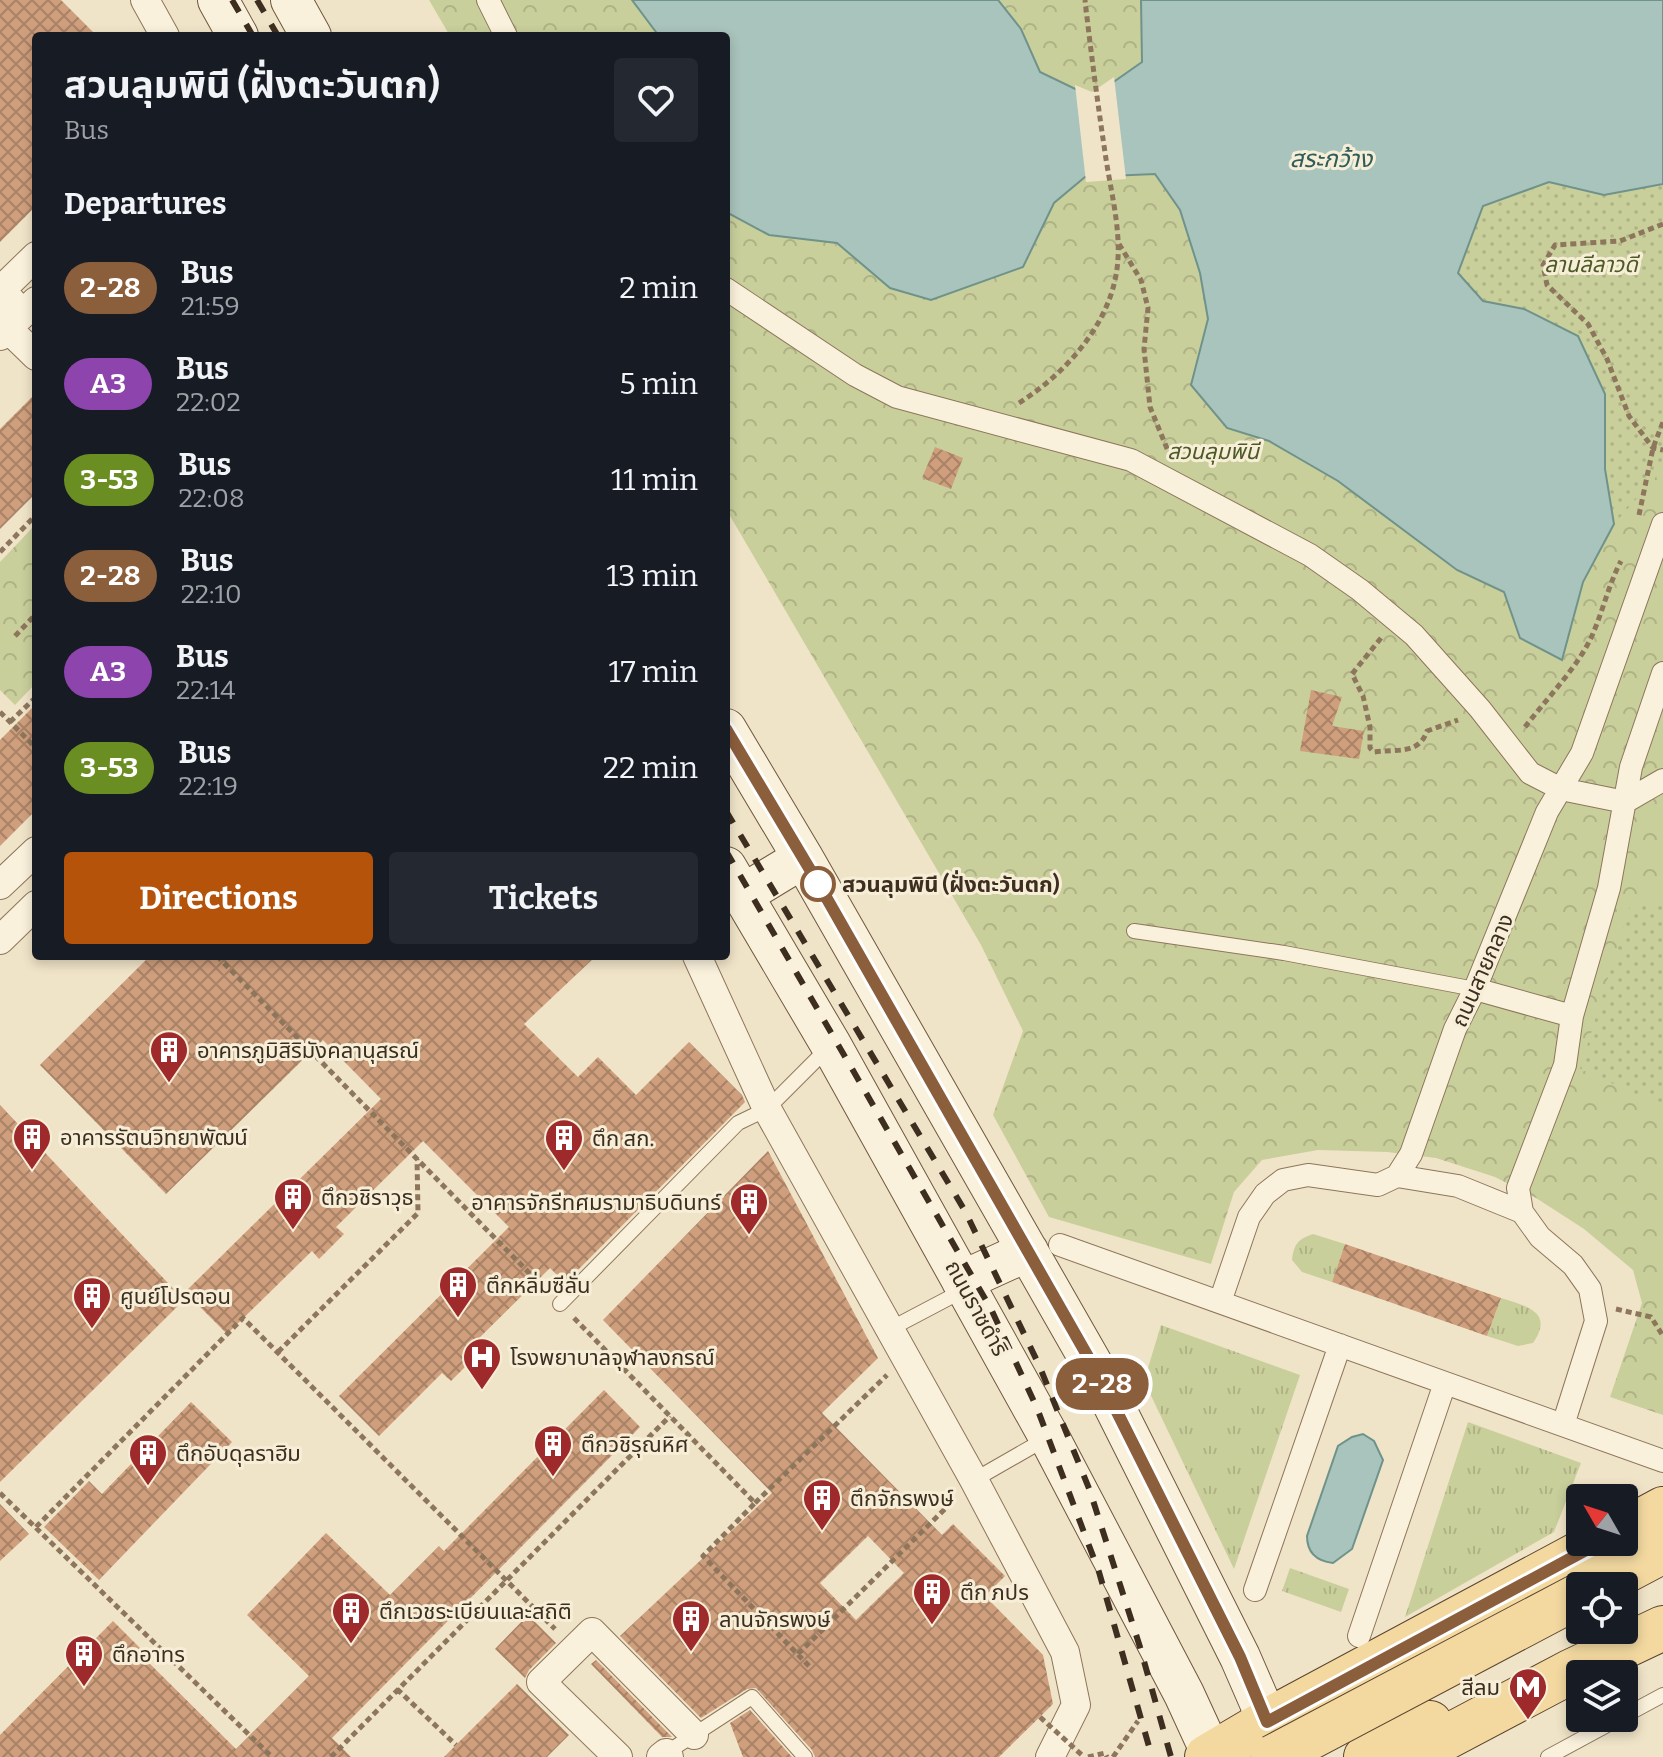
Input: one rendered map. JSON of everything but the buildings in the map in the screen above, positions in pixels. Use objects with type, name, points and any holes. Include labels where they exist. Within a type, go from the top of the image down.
[{"type":"main road","points":[[218,0],[236,32]]},
{"type":"main road","points":[[291,0],[309,32]]},
{"type":"main road","points":[[730,736],[1044,1248],[1099,1376],[1240,1657],[1271,1745]]},
{"type":"main road","points":[[734,881],[803,858]]},
{"type":"main road","name":"ถนนราชดำริ","points":[[734,881],[831,1045],[1049,1437],[1184,1694],[1210,1756]]},
{"type":"main road","points":[[964,1285],[1044,1248]]},
{"type":"main road","points":[[1638,1522],[1663,1509]]},
{"type":"main road","points":[[1623,1572],[1663,1551]]},
{"type":"main road","points":[[1271,1745],[1578,1556]]},
{"type":"main road","points":[[1638,1612],[1663,1599]]},
{"type":"main road","points":[[1210,1756],[1271,1745],[1566,1602]]},
{"type":"main road","points":[[1366,1757],[1663,1628]]},
{"type":"main road","points":[[1409,1757],[1598,1655]]},
{"type":"street","points":[[145,0],[163,32]]},
{"type":"street","points":[[488,0],[504,32]]},
{"type":"street","points":[[32,260],[1,290],[13,320],[32,350]]},
{"type":"street","points":[[730,292],[855,375],[897,397],[1131,460],[1310,555],[1360,590],[1423,645],[1480,709],[1530,773],[1561,789],[1625,802],[1663,780]]},
{"type":"street","name":"ถนนสายกลาง","points":[[1397,1176],[1411,1154],[1455,1029],[1475,989],[1547,812],[1582,753],[1663,524]]},
{"type":"street","points":[[1563,1425],[1596,1321],[1590,1289],[1573,1265],[1540,1237],[1522,1212],[1518,1188],[1565,1065],[1572,1016],[1609,888],[1631,767],[1663,673]]},
{"type":"street","points":[[0,885],[32,855]]},
{"type":"street","points":[[0,940],[32,909]]},
{"type":"street","points":[[699,960],[767,1109],[906,1356],[1065,1652],[1076,1705],[1050,1757]]},
{"type":"street","points":[[1475,989],[1572,1016]]},
{"type":"street","points":[[1220,1302],[1249,1217],[1265,1194],[1283,1180],[1308,1175],[1378,1185],[1397,1176],[1458,1186],[1522,1212]]},
{"type":"street","points":[[1044,1248],[1220,1302],[1663,1461]]},
{"type":"street","points":[[1255,1590],[1340,1345]]},
{"type":"street","points":[[1359,1636],[1445,1383]]},
{"type":"street","points":[[618,1757],[541,1682],[592,1632],[694,1735]]},
{"type":"lane","points":[[1134,931],[1284,953],[1475,989]]},
{"type":"lane","points":[[560,1304],[738,1123],[767,1109],[831,1045]]},
{"type":"lane","points":[[890,1329],[964,1285]]},
{"type":"lane","points":[[974,1480],[1049,1437]]},
{"type":"lane","points":[[1638,1708],[1663,1695]]},
{"type":"lane","points":[[665,1756],[752,1697],[805,1757]]},
{"type":"lane","points":[[1548,1757],[1594,1732]]},
{"type":"path","points":[[987,423],[1038,392],[1080,353],[1101,316],[1115,282],[1119,244],[1085,0]]},
{"type":"path","points":[[1663,224],[1620,241],[1555,245],[1543,265],[1547,285],[1588,324],[1607,359],[1629,416],[1653,448],[1663,450]]},
{"type":"path","points":[[1119,244],[1141,280],[1148,308],[1144,349],[1150,407],[1163,443],[1190,490]]},
{"type":"path","points":[[1637,524],[1653,448],[1663,422]]},
{"type":"path","points":[[0,552],[32,519]]},
{"type":"path","points":[[1510,747],[1582,654],[1594,631],[1609,583],[1622,559]]},
{"type":"path","points":[[15,636],[32,618]]},
{"type":"path","points":[[1397,621],[1352,674],[1363,696],[1370,727],[1370,748],[1374,752],[1410,750],[1420,745],[1427,731],[1480,709]]},
{"type":"path","points":[[10,722],[32,701]]},
{"type":"path","points":[[0,712],[32,744]]},
{"type":"path","points":[[278,1352],[418,1213],[417,1159]]},
{"type":"path","points":[[1593,1305],[1651,1317],[1663,1336]]},
{"type":"path","points":[[36,1527],[243,1318],[559,1632]]},
{"type":"path","points":[[755,1503],[906,1356]]},
{"type":"path","points":[[331,1757],[670,1416]]},
{"type":"path","points":[[798,1654],[974,1480]]},
{"type":"path","points":[[0,1493],[272,1757]]},
{"type":"path","points":[[397,1689],[456,1745]]},
{"type":"path","points":[[1040,1717],[1086,1757],[1105,1753],[1110,1757],[1138,1721]]},
{"type":"green space","name":"สวนลุมพินี","points":[[429,0],[1663,0],[1663,1415],[1610,1397],[1642,1303],[1633,1270],[1584,1229],[1536,1198],[1495,1177],[1436,1158],[1387,1152],[1318,1150],[1262,1160],[1234,1192],[1211,1264],[1049,1217],[993,1115],[1023,1031],[981,945],[730,516],[730,32],[448,32]]},
{"type":"green space","name":"ลานลีลาวดี","points":[[1549,182],[1604,195],[1663,184],[1663,469],[1614,524],[1605,469],[1524,309],[1483,301],[1458,274],[1483,206]]},
{"type":"green space","points":[[32,528],[32,687],[15,705],[0,690],[0,562]]},
{"type":"green space","points":[[1631,903],[1663,906],[1663,1106],[1580,1069]]},
{"type":"green space","points":[[1313,1234],[1345,1244],[1332,1282],[1302,1272],[1292,1260],[1298,1243]]},
{"type":"green space","points":[[1501,1298],[1527,1307],[1539,1317],[1541,1324],[1533,1343],[1518,1346],[1487,1336]]},
{"type":"green space","points":[[1161,1325],[1300,1375],[1234,1569],[1144,1381]]},
{"type":"green space","points":[[1468,1422],[1581,1463],[1573,1484],[1566,1484],[1566,1501],[1554,1532],[1405,1617]]},
{"type":"green space","points":[[1290,1568],[1349,1589],[1341,1612],[1282,1591]]},
{"type":"water","name":"สระกว้าง","points":[[632,0],[998,0],[1021,29],[1040,72],[1092,97],[1142,62],[1141,0],[1663,0],[1663,184],[1604,195],[1549,182],[1483,206],[1458,273],[1483,301],[1524,309],[1578,336],[1605,394],[1605,469],[1614,524],[1583,582],[1562,660],[1520,638],[1504,592],[1457,570],[1338,481],[1269,441],[1227,428],[1191,385],[1208,319],[1200,273],[1180,210],[1155,174],[1085,177],[1054,203],[1023,267],[931,300],[890,288],[837,243],[769,235],[730,214],[730,32],[656,32]]},
{"type":"water","points":[[1363,1434],[1374,1441],[1383,1460],[1352,1549],[1333,1563],[1327,1562],[1311,1551],[1307,1536],[1338,1446]]},
{"type":"pier","points":[[1114,77],[1126,179],[1086,182],[1075,85],[1092,92]]},
{"type":"railway","points":[[232,0],[251,32]]},
{"type":"railway","points":[[257,0],[276,32]]},
{"type":"railway","points":[[730,818],[965,1211],[1039,1365],[1090,1491],[1171,1757]]},
{"type":"railway","points":[[730,858],[991,1309],[1037,1408],[1099,1572],[1152,1757]]},
{"type":"bus line","name":"2-28","points":[[730,736],[818,883],[1099,1376],[1240,1657],[1267,1722],[1575,1556]]},
{"type":"place","name":"สวนลุมพินี (ฝั่งตะวันตก)","points":[[818,884]]},
{"type":"place","name":"อาคารภูมิสิริมังคลานุสรณ์","points":[[169,1084]]},
{"type":"place","name":"อาคารรัตนวิทยาพัฒน์","points":[[32,1171]]},
{"type":"place","name":"ตึก สก.","points":[[564,1172]]},
{"type":"place","name":"ตึกวชิราวุธ","points":[[293,1231]]},
{"type":"place","name":"อาคารจักรีทศมรามาธิบดินทร์","points":[[749,1236]]},
{"type":"place","name":"ตึกหลิ่มซีลั่น","points":[[458,1319]]},
{"type":"place","name":"ศูนย์โปรตอน","points":[[92,1330]]},
{"type":"place","name":"โรงพยาบาลจุฬาลงกรณ์","points":[[482,1391]]},
{"type":"place","name":"ตึกวชิรุณหิศ","points":[[553,1478]]},
{"type":"place","name":"ตึกอับดุลราฮิม","points":[[148,1487]]},
{"type":"place","name":"ตึกจักรพงษ์","points":[[822,1532]]},
{"type":"place","name":"ตึก ภปร","points":[[932,1626]]},
{"type":"place","name":"ตึกเวชระเบียนและสถิติ","points":[[351,1645]]},
{"type":"place","name":"ลานจักรพงษ์","points":[[691,1653]]},
{"type":"place","name":"ตึกอาทร","points":[[84,1688]]},
{"type":"place","name":"สีลม","points":[[1528,1721]]}]
